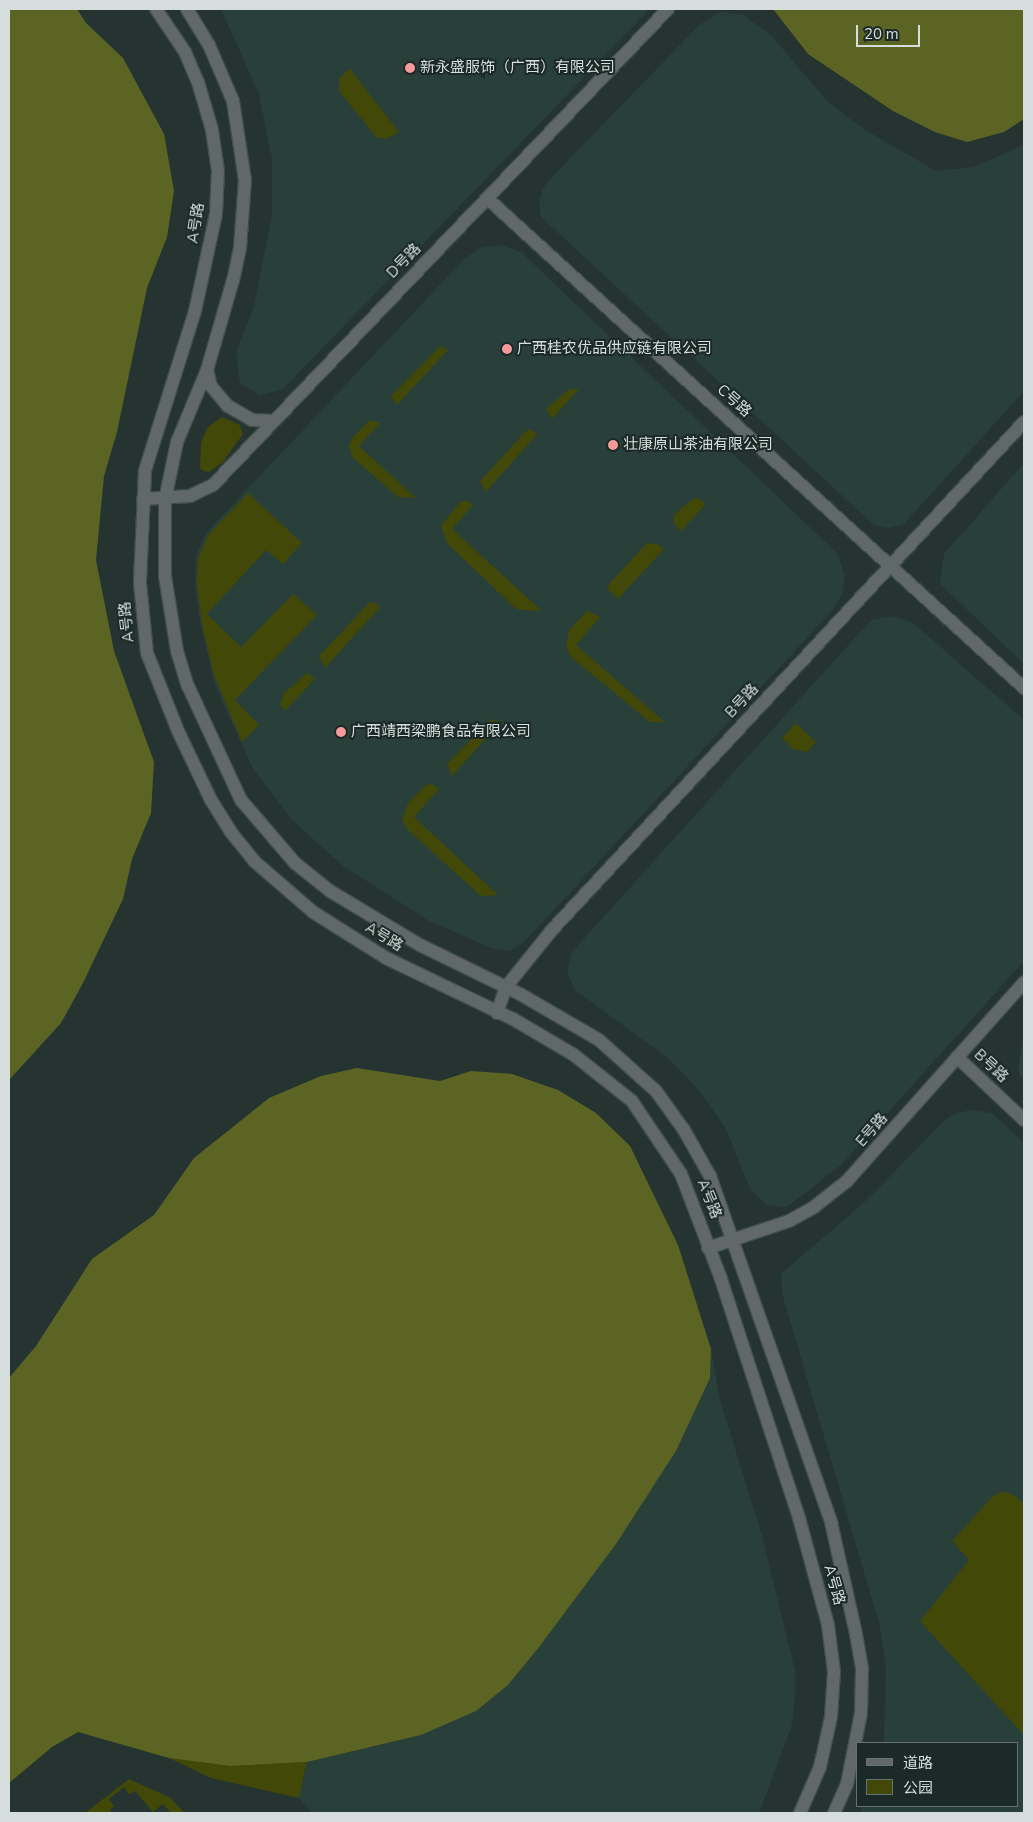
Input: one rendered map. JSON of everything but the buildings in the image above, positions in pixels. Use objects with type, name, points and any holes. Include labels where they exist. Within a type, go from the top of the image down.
[{"type":"street","name":"A号路","points":[[156,9],[185,52],[198,82],[212,130],[218,171],[216,214],[203,277],[186,343],[146,471],[140,583],[147,653],[178,731],[230,831],[254,861],[313,912],[386,958],[497,1012],[574,1055],[632,1101],[681,1174],[702,1222],[708,1248],[799,1518],[828,1625],[834,1672],[831,1717],[820,1767],[800,1813]]},
{"type":"street","name":"A号路","points":[[187,9],[209,45],[233,101],[245,180],[240,248],[208,370],[177,442],[166,500],[165,576],[177,651],[188,686],[241,800],[280,848],[330,891],[420,945],[506,987],[599,1040],[656,1092],[684,1130],[710,1176],[831,1522],[856,1634],[862,1669],[861,1713],[846,1784],[834,1813]]},
{"type":"street","name":"D号路","points":[[143,499],[166,500],[190,496],[213,485],[668,9]]},
{"type":"street","name":"C号路","points":[[488,199],[1024,688]]},
{"type":"street","points":[[208,370],[211,386],[228,406],[252,420],[273,421]]},
{"type":"street","name":"B号路","points":[[497,1012],[506,987],[550,931],[1024,422]]},
{"type":"street","name":"E号路","points":[[708,1248],[733,1242],[789,1221],[814,1207],[847,1181],[1024,982]]},
{"type":"street","name":"B号路","points":[[957,1057],[1024,1120]]},
{"type":"shaded area","points":[[221,9],[650,9],[282,390],[260,395],[240,383],[237,350],[254,306],[272,214],[272,159],[259,94]]},
{"type":"shaded area","points":[[720,12],[743,15],[770,34],[828,102],[864,129],[936,171],[973,167],[1024,145],[1024,391],[904,524],[889,528],[874,525],[541,217],[539,202],[543,188],[553,176],[699,25]]},
{"type":"shaded area","points":[[501,245],[521,252],[838,554],[845,577],[842,594],[833,610],[524,942],[510,951],[492,948],[429,921],[343,866],[292,820],[252,767],[215,685],[200,621],[195,586],[196,555],[206,533],[465,258],[482,247]]},
{"type":"shaded area","points":[[1024,463],[1024,664],[940,584],[944,554]]},
{"type":"shaded area","points":[[893,616],[912,622],[1024,720],[1024,961],[841,1165],[787,1207],[767,1205],[750,1189],[726,1129],[700,1091],[669,1059],[575,990],[567,972],[572,952],[860,632],[872,620]]},
{"type":"shaded area","points":[[1024,1030],[1024,1081],[1018,1071]]},
{"type":"shaded area","points":[[970,1110],[992,1113],[1024,1143],[1024,1813],[860,1813],[863,1807],[1018,1807],[1018,1742],[884,1742],[886,1667],[879,1623],[783,1297],[781,1274],[870,1197],[952,1115]]},
{"type":"shaded area","points":[[711,1349],[720,1400],[762,1536],[795,1671],[795,1700],[791,1728],[759,1813],[312,1813],[299,1798],[307,1762],[421,1735],[585,1581],[616,1544],[676,1451],[710,1378]]},
{"type":"green space","points":[[9,9],[77,9],[86,23],[123,58],[164,134],[174,191],[167,237],[147,288],[117,432],[104,476],[96,560],[114,651],[154,762],[151,813],[132,859],[123,899],[83,983],[61,1023],[9,1080]]},
{"type":"green space","points":[[773,9],[1024,9],[1024,119],[1004,132],[967,142],[935,132],[893,111],[808,54]]},
{"type":"green space","points":[[350,69],[399,132],[386,139],[376,137],[339,91],[339,78]]},
{"type":"green space","points":[[440,346],[448,350],[397,405],[391,397],[393,394]]},
{"type":"green space","points":[[569,389],[579,389],[552,419],[546,409]]},
{"type":"green space","points":[[222,417],[240,425],[243,434],[223,462],[209,472],[204,471],[200,468],[201,442],[208,427]]},
{"type":"green space","points":[[370,420],[380,423],[359,446],[416,498],[398,497],[352,457],[349,445],[353,437]]},
{"type":"green space","points":[[531,430],[537,434],[486,492],[480,481],[526,431]]},
{"type":"green space","points":[[248,493],[302,543],[283,564],[266,550],[207,614],[241,647],[293,594],[317,615],[235,700],[259,725],[242,742],[214,675],[203,630],[197,585],[198,558],[209,534]]},
{"type":"green space","points":[[695,497],[706,504],[681,531],[674,524],[674,515]]},
{"type":"green space","points":[[468,501],[473,505],[452,529],[540,609],[536,611],[516,609],[447,543],[441,526],[460,502]]},
{"type":"green space","points":[[647,543],[657,544],[664,549],[618,599],[608,589],[609,584]]},
{"type":"green space","points":[[374,602],[380,607],[325,668],[319,656],[369,603]]},
{"type":"green space","points":[[587,611],[600,617],[576,645],[665,722],[650,722],[571,657],[566,647],[569,630]]},
{"type":"green space","points":[[307,673],[315,679],[285,711],[280,704],[284,693]]},
{"type":"green space","points":[[491,719],[501,722],[452,776],[447,764]]},
{"type":"green space","points":[[796,723],[816,742],[807,752],[793,749],[782,738]]},
{"type":"green space","points":[[432,784],[439,789],[414,817],[498,895],[481,896],[407,829],[402,820],[408,803],[426,785]]},
{"type":"green space","points":[[357,1068],[440,1081],[471,1071],[512,1074],[558,1090],[596,1113],[630,1146],[678,1245],[711,1349],[710,1378],[676,1451],[616,1544],[539,1647],[508,1685],[476,1711],[421,1735],[307,1762],[230,1766],[169,1758],[78,1732],[52,1747],[9,1783],[9,1378],[36,1346],[92,1259],[154,1215],[194,1158],[269,1098],[321,1076]]},
{"type":"green space","points":[[1002,1491],[1014,1495],[1024,1504],[1024,1735],[920,1621],[969,1560],[952,1541],[992,1497]]},
{"type":"green space","points":[[169,1758],[230,1766],[307,1762],[299,1798],[211,1778]]},
{"type":"green space","points":[[129,1779],[171,1798],[184,1813],[171,1813],[163,1804],[153,1812],[135,1791],[129,1794],[124,1787],[109,1799],[114,1806],[110,1810],[112,1813],[85,1813]]},
{"type":"place","name":"新永盛服饰（广西）有限公司","points":[[410,68]]},
{"type":"place","name":"广西桂农优品供应链有限公司","points":[[507,349]]},
{"type":"place","name":"壮康原山茶油有限公司","points":[[613,445]]},
{"type":"place","name":"广西靖西梁鹏食品有限公司","points":[[341,732]]}]
